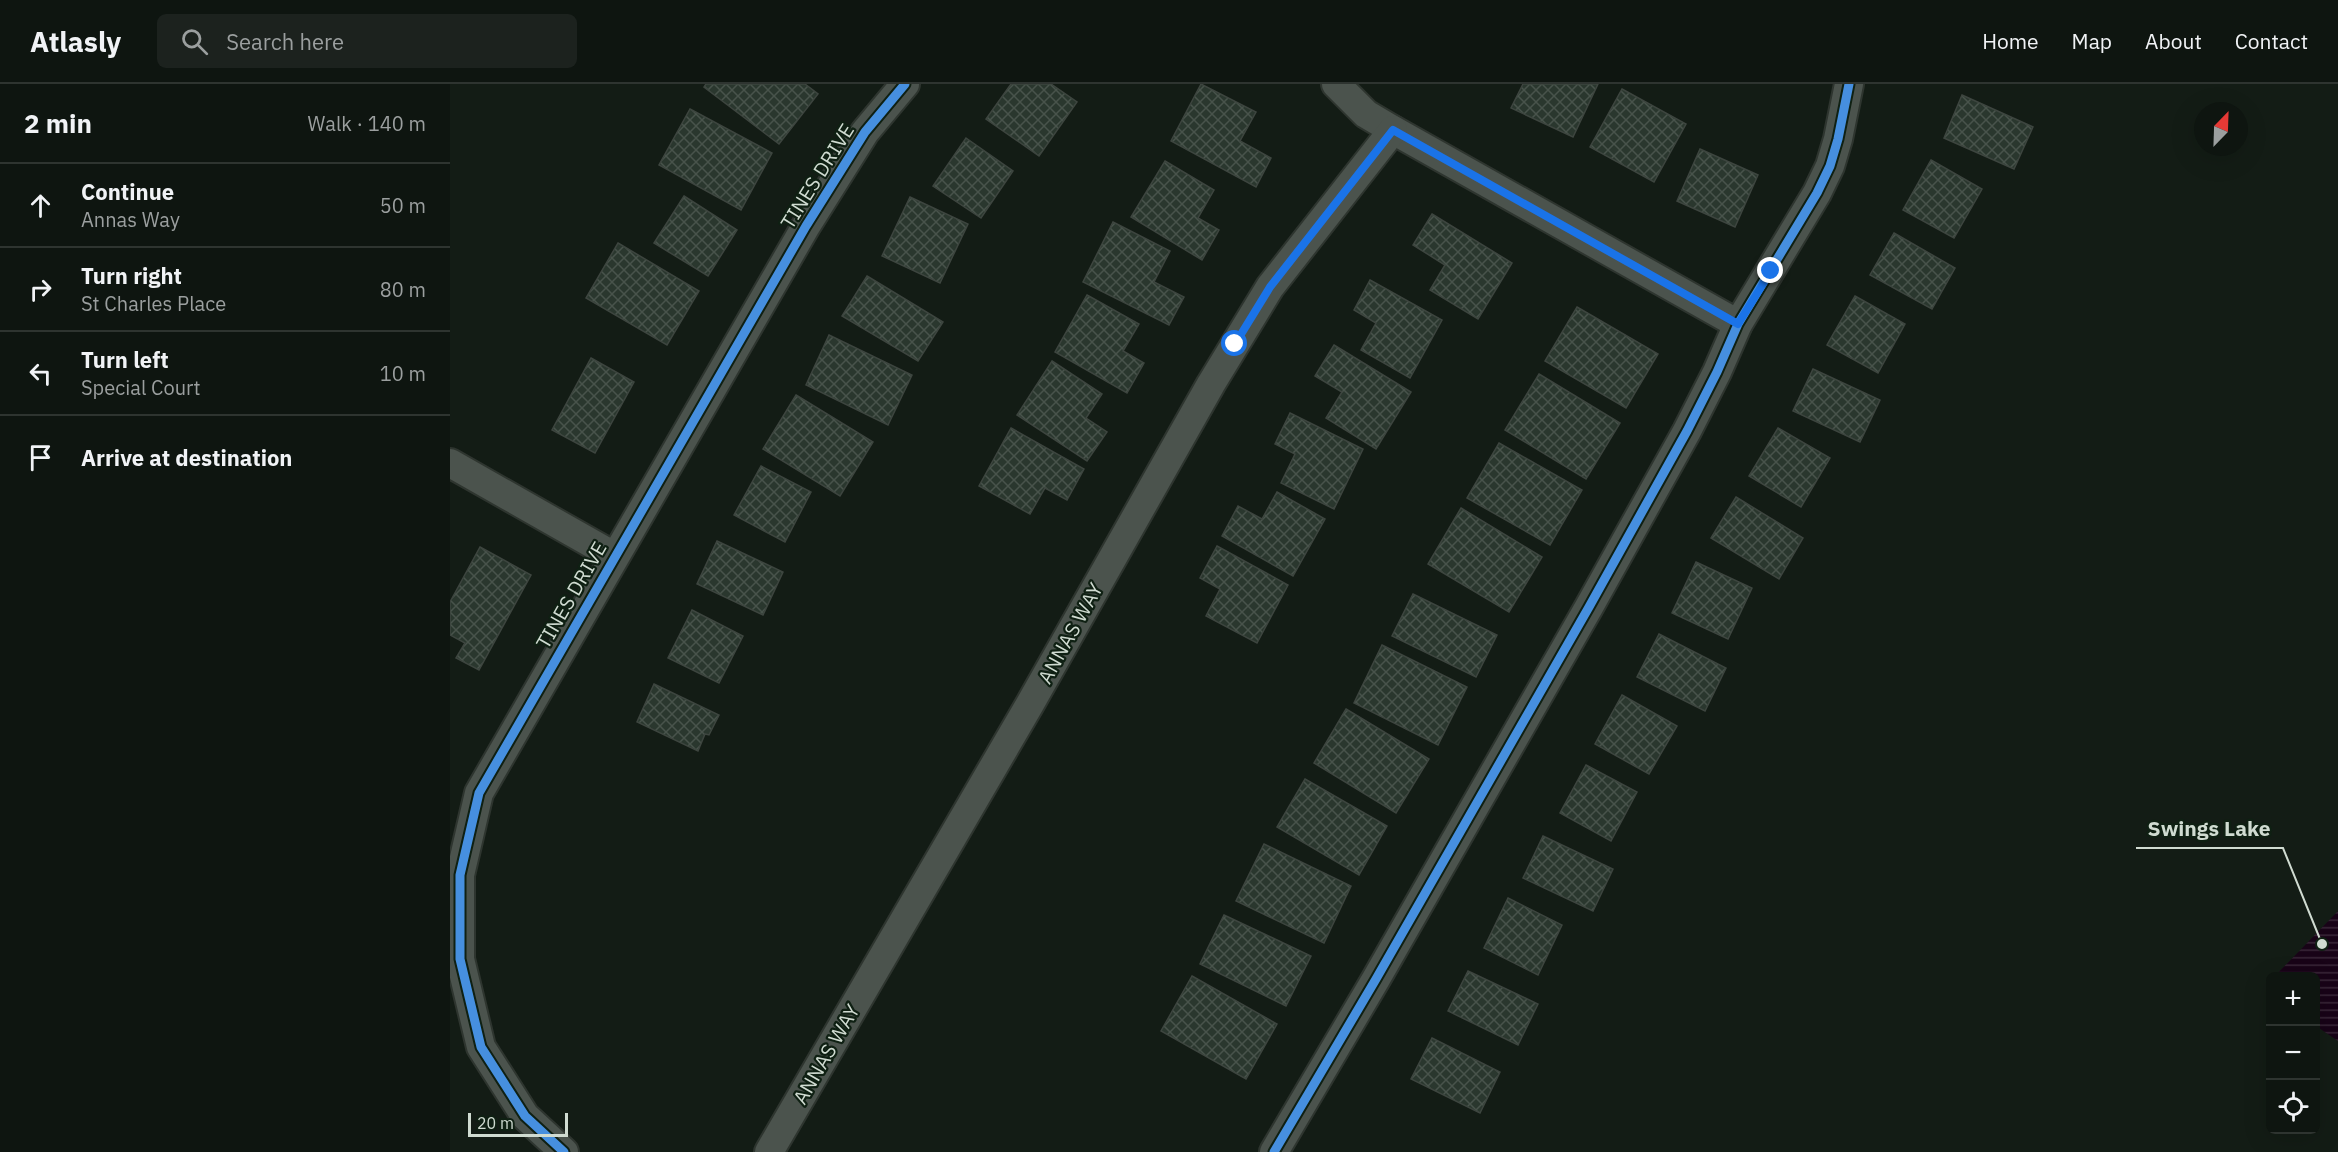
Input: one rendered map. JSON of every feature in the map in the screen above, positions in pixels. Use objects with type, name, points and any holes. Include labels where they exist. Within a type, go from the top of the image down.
[{"type":"street","name":"TINES DRIVE","points":[[564,1152],[525,1116],[481,1047],[460,958],[460,875],[479,793],[806,226],[865,132],[905,84]]},
{"type":"street","points":[[1336,84],[1366,114],[1738,324]]},
{"type":"street","points":[[1274,1152],[1595,597],[1687,431],[1738,324],[1800,224],[1830,166],[1849,84]]},
{"type":"street","name":"ANNAS WAY","points":[[769,1152],[1030,704],[1183,432],[1264,297],[1311,233],[1393,130]]},
{"type":"street","points":[[450,463],[614,556]]},
{"type":"shaded area","points":[[2338,911],[2338,1041],[2320,1029],[2320,972],[2279,972]]},
{"type":"building","points":[[706,84],[805,84],[818,94],[779,144],[704,87]]},
{"type":"building","points":[[1011,84],[1051,84],[1077,102],[1039,156],[986,119]]},
{"type":"building","points":[[1201,84],[1256,112],[1240,141],[1271,158],[1256,187],[1171,141]]},
{"type":"building","points":[[1523,84],[1598,84],[1573,137],[1511,108]]},
{"type":"building","points":[[1622,89],[1686,124],[1654,182],[1590,147]]},
{"type":"building","points":[[1962,95],[2033,127],[2014,169],[1944,138]]},
{"type":"building","points":[[690,109],[772,153],[741,210],[659,165]]},
{"type":"building","points":[[966,138],[1013,171],[981,218],[933,186]]},
{"type":"building","points":[[1700,149],[1758,175],[1735,227],[1677,201]]},
{"type":"building","points":[[1931,160],[1982,189],[1954,238],[1903,210]]},
{"type":"building","points":[[1165,161],[1214,190],[1198,218],[1219,230],[1202,260],[1131,217]]},
{"type":"building","points":[[684,196],[737,230],[708,276],[654,243]]},
{"type":"building","points":[[910,197],[968,224],[940,283],[882,256]]},
{"type":"building","points":[[1432,214],[1512,263],[1478,319],[1430,290],[1445,265],[1413,245]]},
{"type":"building","points":[[1113,222],[1170,251],[1154,282],[1184,297],[1169,325],[1083,282]]},
{"type":"building","points":[[1894,233],[1955,268],[1932,309],[1870,275]]},
{"type":"building","points":[[618,243],[699,291],[667,345],[586,298]]},
{"type":"building","points":[[867,276],[943,322],[918,361],[842,316]]},
{"type":"building","points":[[1370,280],[1442,320],[1410,378],[1361,350],[1376,323],[1354,310]]},
{"type":"building","points":[[1087,295],[1139,324],[1123,351],[1144,363],[1127,393],[1055,352]]},
{"type":"building","points":[[1855,296],[1905,324],[1878,373],[1827,345]]},
{"type":"building","points":[[1577,307],[1658,354],[1626,408],[1545,361]]},
{"type":"building","points":[[829,335],[912,375],[888,425],[806,385]]},
{"type":"building","points":[[1334,345],[1411,392],[1376,449],[1326,418],[1342,392],[1315,376]]},
{"type":"building","points":[[591,358],[634,382],[595,453],[552,430]]},
{"type":"building","points":[[1052,361],[1102,394],[1086,418],[1107,432],[1087,461],[1017,415]]},
{"type":"building","points":[[1813,369],[1880,400],[1860,442],[1793,411]]},
{"type":"building","points":[[1539,374],[1620,423],[1586,479],[1505,430]]},
{"type":"building","points":[[796,395],[873,442],[840,496],[763,449]]},
{"type":"building","points":[[1290,413],[1363,449],[1334,509],[1281,483],[1295,454],[1275,444]]},
{"type":"building","points":[[1011,428],[1084,469],[1067,500],[1045,488],[1030,514],[979,486]]},
{"type":"building","points":[[1778,428],[1830,458],[1801,507],[1749,476]]},
{"type":"building","points":[[1499,443],[1582,490],[1550,545],[1467,498]]},
{"type":"building","points":[[761,466],[811,492],[785,542],[734,515]]},
{"type":"building","points":[[1277,492],[1325,519],[1293,576],[1222,536],[1238,506],[1262,519]]},
{"type":"building","points":[[1736,497],[1803,538],[1779,579],[1711,538]]},
{"type":"building","points":[[1461,508],[1542,557],[1509,612],[1428,564]]},
{"type":"building","points":[[717,541],[783,572],[763,615],[697,584]]},
{"type":"building","points":[[1217,546],[1288,585],[1257,643],[1206,616],[1220,589],[1200,578]]},
{"type":"building","points":[[480,547],[531,575],[479,670],[456,658],[465,643],[450,635],[450,602]]},
{"type":"building","points":[[1696,562],[1752,588],[1728,639],[1672,613]]},
{"type":"building","points":[[1413,594],[1497,635],[1476,677],[1392,636]]},
{"type":"building","points":[[692,610],[743,636],[719,683],[668,658]]},
{"type":"building","points":[[1659,634],[1726,668],[1705,711],[1637,677]]},
{"type":"building","points":[[1382,645],[1467,687],[1438,745],[1354,703]]},
{"type":"building","points":[[654,684],[719,715],[709,735],[705,734],[698,751],[637,722]]},
{"type":"building","points":[[1622,695],[1677,726],[1649,774],[1595,744]]},
{"type":"building","points":[[1346,709],[1429,759],[1396,813],[1314,763]]},
{"type":"building","points":[[1586,765],[1637,792],[1611,841],[1560,813]]},
{"type":"building","points":[[1305,779],[1387,826],[1359,875],[1277,827]]},
{"type":"building","points":[[1543,836],[1613,869],[1593,911],[1523,878]]},
{"type":"building","points":[[1264,844],[1351,886],[1324,943],[1236,901]]},
{"type":"building","points":[[1508,898],[1562,925],[1538,975],[1484,948]]},
{"type":"building","points":[[1224,915],[1311,956],[1286,1006],[1200,964]]},
{"type":"building","points":[[1468,971],[1538,1004],[1518,1045],[1448,1011]]},
{"type":"building","points":[[1192,976],[1277,1024],[1246,1079],[1161,1031]]},
{"type":"building","points":[[1432,1038],[1500,1072],[1480,1113],[1411,1079]]},
{"type":"cycle path","points":[[564,1152],[525,1116],[481,1047],[460,959],[460,875],[479,793],[806,226],[865,132],[905,84]]},
{"type":"cycle path","points":[[1274,1152],[1589,607],[1687,431],[1738,324],[1817,193],[1830,166],[1838,139],[1849,84]]},
{"type":"place","name":"Swings Lake","points":[[2322,944]]},
{"type":"route","points":[[1235,344],[1270,287],[1393,130],[1738,324],[1771,271]]}]
